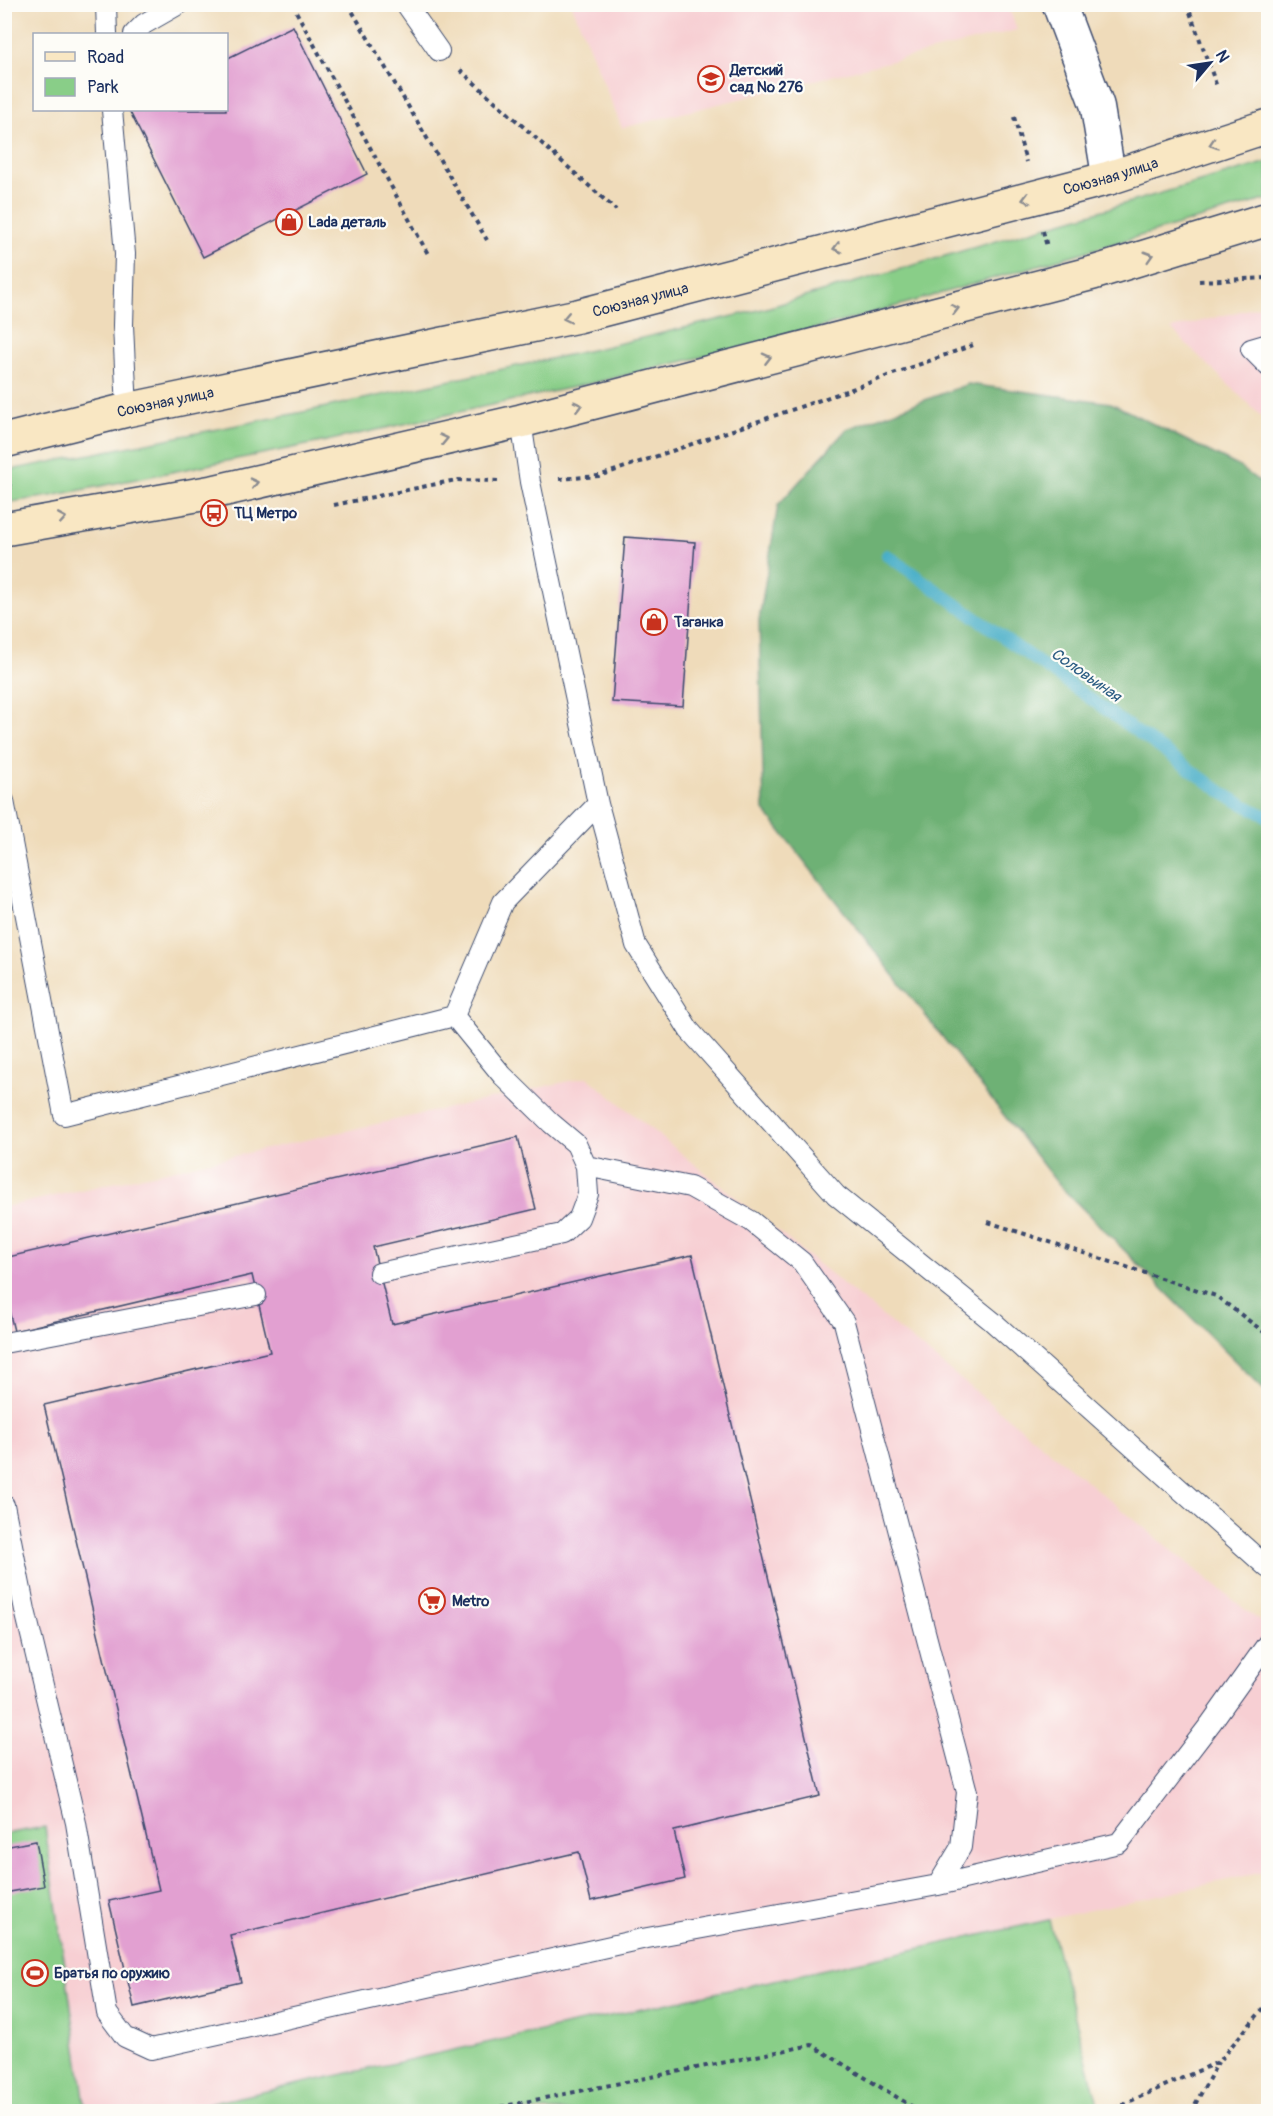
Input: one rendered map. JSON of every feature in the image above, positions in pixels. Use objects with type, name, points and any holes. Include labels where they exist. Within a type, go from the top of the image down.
[{"type":"main road","name":"Союзная улица","points":[[4,441],[127,410],[578,316],[1109,178],[1269,126]]},
{"type":"main road","points":[[4,529],[213,492],[521,421],[1093,273],[1269,219]]},
{"type":"street","points":[[1059,4],[1097,105],[1109,178]]},
{"type":"lane","points":[[106,4],[107,33]]},
{"type":"lane","points":[[135,33],[144,24],[179,4]]},
{"type":"lane","points":[[406,4],[439,51]]},
{"type":"lane","points":[[112,111],[125,254],[123,325],[127,410]]},
{"type":"lane","points":[[1269,344],[1251,349],[1269,366]]},
{"type":"lane","points":[[521,421],[530,482],[598,804],[636,945],[689,1030],[836,1195],[992,1321],[1269,1568]]},
{"type":"lane","points":[[4,801],[64,1115],[454,1016]]},
{"type":"lane","points":[[454,1016],[503,902],[598,804]]},
{"type":"lane","points":[[379,1273],[562,1234],[579,1218],[588,1194],[586,1166],[576,1144],[502,1075],[454,1016]]},
{"type":"lane","points":[[586,1166],[690,1187],[751,1221],[802,1262],[844,1322],[967,1792],[961,1847],[938,1885]]},
{"type":"lane","points":[[4,1343],[256,1296]]},
{"type":"lane","points":[[4,1505],[25,1610],[76,1824],[107,2013],[125,2037],[151,2049],[642,1939],[938,1885],[1119,1843],[1269,1643]]},
{"type":"path","points":[[292,4],[428,254]]},
{"type":"path","points":[[348,4],[487,240]]},
{"type":"path","points":[[1187,4],[1217,87]]},
{"type":"path","points":[[439,51],[616,210]]},
{"type":"path","points":[[1191,281],[1269,278]]},
{"type":"path","points":[[327,506],[456,480],[530,482],[599,476],[975,344]]},
{"type":"path","points":[[988,1222],[1216,1296],[1269,1335]]},
{"type":"path","points":[[1191,2112],[1218,2062],[1269,2003]]},
{"type":"path","points":[[474,2112],[812,2045],[921,2112]]},
{"type":"path","points":[[1106,2112],[1218,2062]]},
{"type":"shaded area","name":"Детский сад № 276","points":[[572,5],[1008,5],[1017,30],[622,128]]},
{"type":"shaded area","points":[[1268,304],[1268,423],[1171,329]]},
{"type":"shaded area","points":[[587,1077],[1268,1628],[1268,1871],[175,2111],[86,2111],[45,1827],[5,1834],[5,1207]]},
{"type":"green space","points":[[1268,162],[1268,199],[852,319],[597,382],[317,443],[51,496],[5,503],[5,471],[308,411],[596,349],[763,309]]},
{"type":"green space","points":[[968,384],[1111,403],[1238,466],[1268,488],[1268,1394],[1058,1184],[764,810],[759,620],[778,505],[847,429]]},
{"type":"green space","name":"Братья по оружию","points":[[45,1827],[86,2111],[5,2112],[5,1834]]},
{"type":"green space","points":[[1049,1920],[1100,2111],[175,2111]]},
{"type":"building","points":[[293,26],[367,174],[203,257],[130,111],[228,111],[228,58]]},
{"type":"building","points":[[4,160],[9,161],[6,228],[4,228]]},
{"type":"building","name":"Таганка","points":[[625,537],[695,542],[683,706],[612,702]]},
{"type":"building","name":"Metro","points":[[518,1137],[536,1209],[373,1247],[392,1324],[692,1255],[820,1796],[674,1831],[685,1879],[591,1901],[579,1852],[230,1935],[241,1982],[134,2007],[109,1901],[159,1890],[44,1405],[270,1352],[252,1275],[14,1331],[4,1290],[4,1258]]},
{"type":"building","points":[[36,1841],[44,1886],[4,1893],[4,1847]]},
{"type":"waterway","name":"Соловьиная","points":[[887,555],[1229,797],[1268,817]]},
{"type":"place","name":"Детский сад № 276","points":[[711,79]]},
{"type":"place","name":"Lada деталь","points":[[289,222]]},
{"type":"place","name":"ТЦ Метро","points":[[214,513]]},
{"type":"place","name":"Таганка","points":[[654,622]]},
{"type":"place","name":"Metro","points":[[432,1601]]},
{"type":"place","name":"Братья по оружию","points":[[35,1973]]}]
